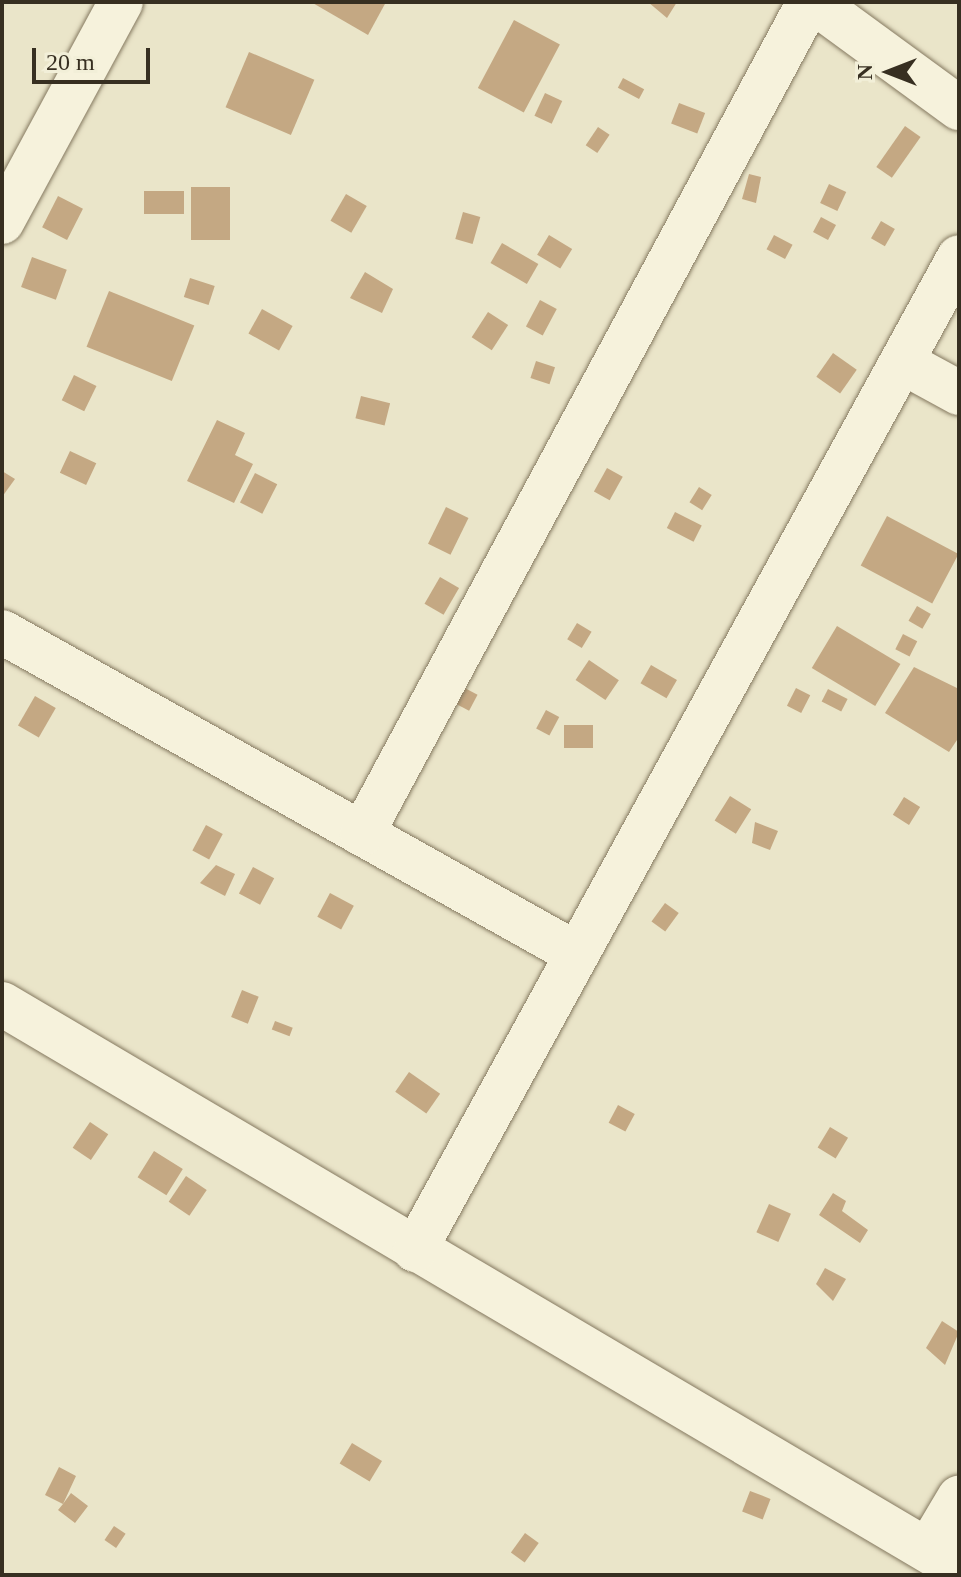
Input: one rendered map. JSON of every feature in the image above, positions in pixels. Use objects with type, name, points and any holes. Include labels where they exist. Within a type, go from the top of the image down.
[{"type":"street","points":[[2,222],[121,2]]},
{"type":"street","points":[[362,834],[811,2],[959,108]]},
{"type":"street","points":[[415,1250],[904,363],[959,257]]},
{"type":"street","points":[[904,363],[959,393]]},
{"type":"street","points":[[2,632],[577,954]]},
{"type":"street","points":[[2,1004],[943,1560],[959,1498]]},
{"type":"building","points":[[311,2],[386,2],[368,35]]},
{"type":"building","points":[[648,2],[677,2],[667,18]]},
{"type":"building","points":[[514,20],[560,44],[524,112],[478,88]]},
{"type":"building","points":[[249,52],[314,80],[291,135],[226,107]]},
{"type":"building","points":[[623,78],[644,89],[639,99],[618,88]]},
{"type":"building","points":[[545,93],[562,101],[552,124],[534,116]]},
{"type":"building","points":[[679,103],[705,113],[697,134],[671,124]]},
{"type":"building","points":[[905,126],[921,137],[892,178],[876,167]]},
{"type":"building","points":[[598,127],[610,135],[597,153],[586,145]]},
{"type":"building","points":[[749,174],[761,177],[756,203],[742,199]]},
{"type":"building","points":[[829,184],[846,192],[837,211],[820,203]]},
{"type":"building","points":[[191,187],[230,187],[230,240],[191,240]]},
{"type":"building","points":[[144,191],[184,191],[184,214],[144,214]]},
{"type":"building","points":[[346,194],[367,206],[351,233],[330,221]]},
{"type":"building","points":[[58,196],[83,209],[67,240],[42,227]]},
{"type":"building","points":[[463,212],[480,217],[473,244],[455,239]]},
{"type":"building","points":[[821,217],[836,225],[828,240],[813,232]]},
{"type":"building","points":[[881,221],[895,229],[885,246],[871,238]]},
{"type":"building","points":[[549,235],[572,249],[560,269],[537,255]]},
{"type":"building","points":[[774,235],[793,245],[785,259],[766,249]]},
{"type":"building","points":[[502,243],[538,264],[527,284],[490,263]]},
{"type":"building","points":[[32,257],[67,270],[56,300],[21,287]]},
{"type":"building","points":[[365,272],[393,289],[382,313],[350,298]]},
{"type":"building","points":[[190,278],[215,286],[209,305],[184,297]]},
{"type":"building","points":[[109,291],[194,325],[172,381],[87,347]]},
{"type":"building","points":[[540,300],[557,309],[543,335],[526,326]]},
{"type":"building","points":[[262,309],[293,326],[279,350],[248,333]]},
{"type":"building","points":[[488,312],[508,325],[492,350],[472,337]]},
{"type":"building","points":[[833,353],[857,370],[840,393],[816,377]]},
{"type":"building","points":[[536,361],[555,367],[549,384],[530,378]]},
{"type":"building","points":[[74,375],[96,386],[84,411],[62,400]]},
{"type":"building","points":[[361,396],[390,403],[385,426],[355,418]]},
{"type":"building","points":[[217,420],[245,433],[235,455],[253,464],[234,503],[187,481]]},
{"type":"building","points":[[70,451],[96,463],[86,485],[60,473]]},
{"type":"building","points":[[607,468],[623,477],[610,500],[594,492]]},
{"type":"building","points":[[2,471],[15,479],[2,497]]},
{"type":"building","points":[[255,473],[277,484],[262,514],[240,502]]},
{"type":"building","points":[[699,487],[712,495],[702,510],[689,502]]},
{"type":"building","points":[[446,507],[468,518],[450,555],[428,544]]},
{"type":"building","points":[[675,512],[702,526],[694,542],[667,528]]},
{"type":"building","points":[[887,516],[959,554],[932,603],[861,565]]},
{"type":"building","points":[[440,577],[459,588],[444,615],[424,604]]},
{"type":"building","points":[[917,606],[931,614],[922,629],[908,621]]},
{"type":"building","points":[[577,623],[592,632],[582,648],[567,639]]},
{"type":"building","points":[[837,626],[900,664],[875,706],[812,668]]},
{"type":"building","points":[[903,634],[917,641],[910,656],[895,649]]},
{"type":"building","points":[[589,660],[619,680],[605,700],[576,680]]},
{"type":"building","points":[[651,665],[677,680],[666,698],[640,683]]},
{"type":"building","points":[[914,667],[959,689],[959,737],[949,752],[885,713]]},
{"type":"building","points":[[459,685],[478,695],[469,711],[451,701]]},
{"type":"building","points":[[796,688],[810,695],[801,713],[787,706]]},
{"type":"building","points":[[828,689],[848,699],[841,711],[822,701]]},
{"type":"building","points":[[35,696],[56,708],[39,737],[18,725]]},
{"type":"building","points":[[546,710],[559,717],[549,736],[536,729]]},
{"type":"building","points":[[564,725],[593,725],[593,748],[564,748]]},
{"type":"building","points":[[730,796],[751,809],[736,834],[715,821]]},
{"type":"building","points":[[904,797],[920,807],[909,825],[893,815]]},
{"type":"building","points":[[755,822],[778,831],[770,850],[752,843]]},
{"type":"building","points":[[206,825],[223,834],[209,860],[192,851]]},
{"type":"building","points":[[216,865],[235,874],[225,896],[200,883]]},
{"type":"building","points":[[253,867],[274,878],[260,905],[239,893]]},
{"type":"building","points":[[330,893],[354,906],[341,930],[317,917]]},
{"type":"building","points":[[665,903],[679,913],[665,932],[651,922]]},
{"type":"building","points":[[242,990],[259,997],[248,1024],[231,1017]]},
{"type":"building","points":[[275,1021],[293,1028],[290,1036],[272,1029]]},
{"type":"building","points":[[409,1072],[440,1094],[426,1113],[395,1092]]},
{"type":"building","points":[[618,1105],[635,1114],[625,1132],[609,1123]]},
{"type":"building","points":[[90,1122],[108,1134],[91,1160],[73,1148]]},
{"type":"building","points":[[830,1127],[848,1138],[836,1158],[818,1148]]},
{"type":"building","points":[[154,1151],[183,1169],[166,1195],[138,1177]]},
{"type":"building","points":[[186,1176],[207,1190],[189,1216],[169,1202]]},
{"type":"building","points":[[833,1193],[846,1201],[842,1211],[868,1230],[860,1243],[819,1215]]},
{"type":"building","points":[[769,1204],[791,1214],[778,1242],[756,1232]]},
{"type":"building","points":[[825,1268],[846,1279],[833,1301],[816,1284]]},
{"type":"building","points":[[942,1321],[959,1332],[945,1365],[926,1348]]},
{"type":"building","points":[[352,1443],[382,1461],[370,1482],[340,1464]]},
{"type":"building","points":[[59,1467],[76,1476],[63,1504],[45,1495]]},
{"type":"building","points":[[750,1491],[771,1499],[763,1519],[742,1512]]},
{"type":"building","points":[[71,1493],[88,1506],[75,1523],[58,1510]]},
{"type":"building","points":[[114,1526],[126,1534],[116,1548],[104,1540]]},
{"type":"building","points":[[525,1533],[539,1543],[525,1562],[511,1552]]}]
